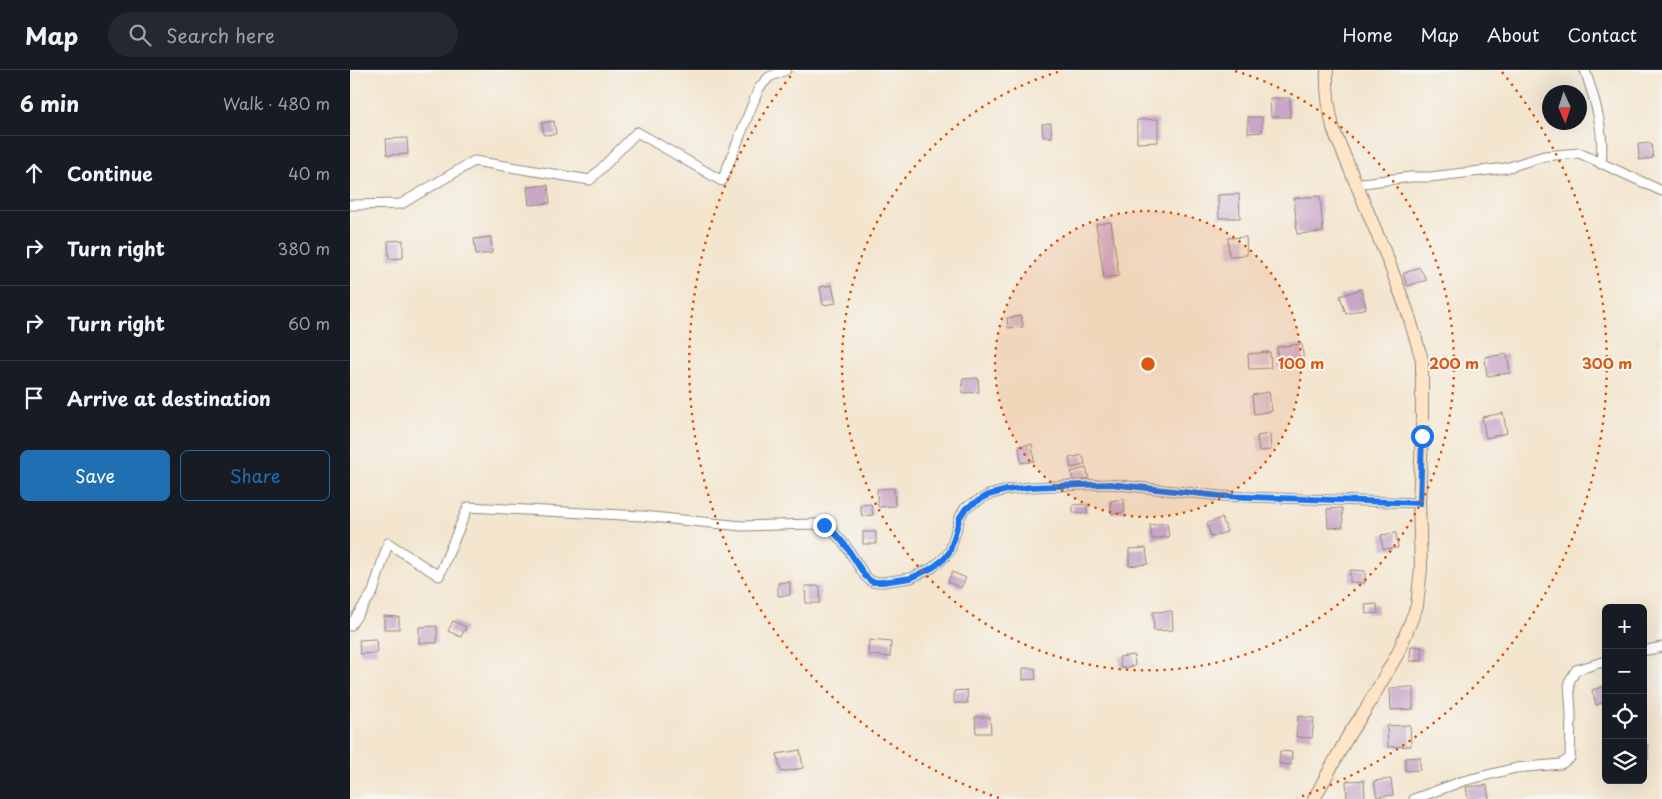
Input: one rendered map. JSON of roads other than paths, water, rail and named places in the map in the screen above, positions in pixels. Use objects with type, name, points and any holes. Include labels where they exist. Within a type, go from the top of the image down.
[{"type":"main road","points":[[1314,799],[1348,736],[1398,653],[1416,606],[1421,568],[1422,360],[1408,313],[1388,260],[1334,132],[1326,87],[1327,70]]},
{"type":"street","points":[[350,205],[401,204],[474,162],[590,180],[637,132],[722,180],[758,88],[769,77],[786,70]]},
{"type":"street","points":[[1585,70],[1599,122],[1603,150],[1601,164]]},
{"type":"street","points":[[1355,184],[1506,168],[1544,156],[1579,154],[1662,191]]},
{"type":"street","points":[[350,626],[373,592],[388,543],[440,576],[468,507],[642,516],[742,526],[824,525],[833,531],[846,546],[865,576],[872,582],[883,582],[911,578],[932,568],[944,559],[950,551],[960,517],[966,508],[988,495],[1007,490],[1030,487],[1110,484],[1220,496],[1420,503]]},
{"type":"street","points":[[1647,650],[1662,647]]},
{"type":"street","points":[[1414,799],[1463,781],[1516,768],[1561,764],[1570,758],[1571,714],[1569,682],[1576,670],[1602,662]]}]
